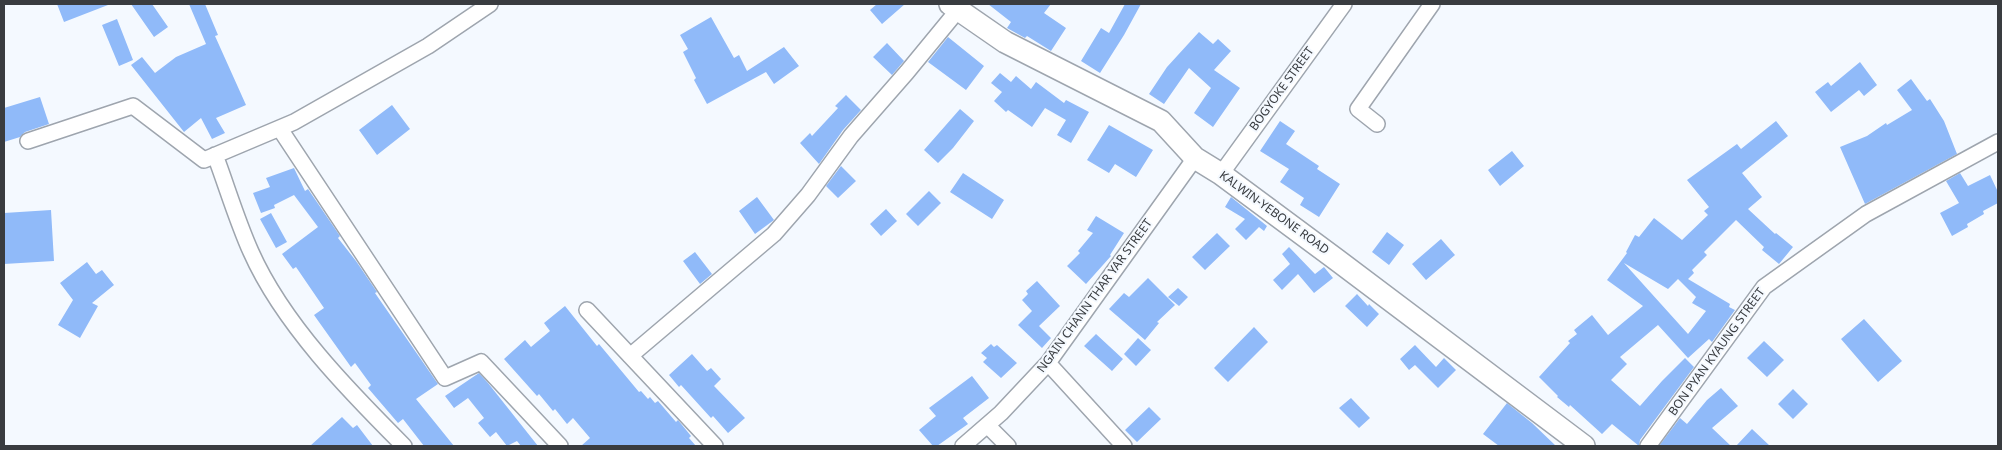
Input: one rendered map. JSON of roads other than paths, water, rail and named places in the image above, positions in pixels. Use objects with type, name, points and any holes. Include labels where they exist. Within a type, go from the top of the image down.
[{"type":"street","points":[[28,141],[133,106],[204,160],[294,122],[428,46],[490,4]]},
{"type":"street","name":"BOGYOKE STREET","points":[[1220,174],[1344,4]]},
{"type":"street","points":[[1377,124],[1358,109],[1432,4]]},
{"type":"street","points":[[630,356],[774,234],[808,195],[851,136],[908,72],[954,7]]},
{"type":"street","name":"KALWIN-YEBONE ROAD","points":[[954,7],[1005,42],[1161,122],[1195,158],[1220,174],[1584,446]]},
{"type":"street","points":[[280,128],[445,378],[481,362],[560,446]]},
{"type":"street","name":"BON PYAN KYAUNG STREET","points":[[1648,446],[1764,286],[1866,214],[1998,142]]},
{"type":"street","points":[[215,155],[251,252],[275,295],[315,351],[360,402],[404,446]]},
{"type":"street","name":"NGAIN CHANN THAR YAR STREET","points":[[963,446],[1001,414],[1048,363],[1195,158]]},
{"type":"street","points":[[586,310],[715,446]]},
{"type":"street","points":[[1048,363],[1124,446]]},
{"type":"street","points":[[987,425],[1008,446]]}]
